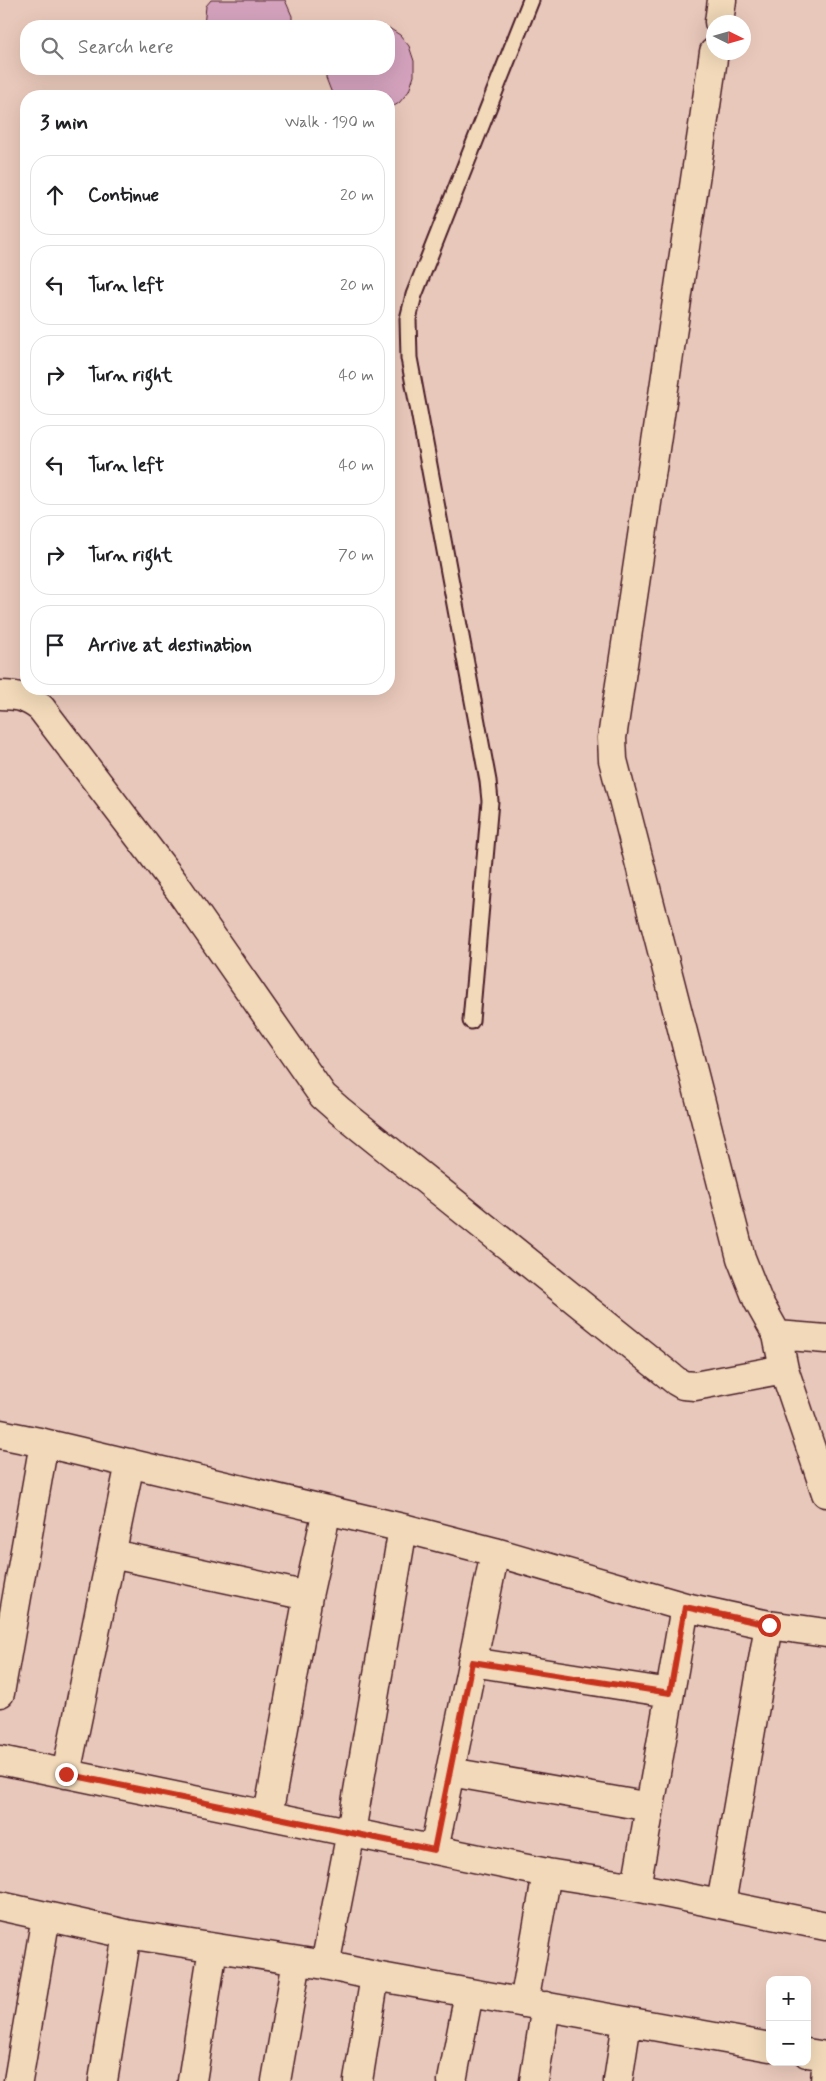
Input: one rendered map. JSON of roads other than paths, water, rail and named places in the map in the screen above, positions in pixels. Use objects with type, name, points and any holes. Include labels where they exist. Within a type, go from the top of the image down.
[{"type":"street","points":[[720,15],[722,0]]},
{"type":"street","points":[[713,60],[614,728],[612,760],[741,1258],[758,1301],[777,1335],[784,1369],[826,1493]]},
{"type":"street","points":[[0,695],[14,695],[30,699],[41,708],[178,888],[324,1096],[340,1110],[676,1381],[683,1385],[695,1386],[784,1369]]},
{"type":"street","points":[[777,1335],[826,1339]]},
{"type":"street","points":[[0,1434],[404,1528],[495,1552],[685,1607],[769,1625],[826,1634]]},
{"type":"street","points":[[0,1692],[44,1443]]},
{"type":"street","points":[[66,1774],[130,1463]]},
{"type":"street","points":[[268,1815],[308,1596],[327,1510]]},
{"type":"street","points":[[325,1965],[351,1832],[404,1528]]},
{"type":"street","points":[[434,1850],[495,1552]]},
{"type":"street","points":[[112,1554],[308,1596]]},
{"type":"street","points":[[636,1887],[685,1607]]},
{"type":"street","points":[[722,1904],[769,1625]]},
{"type":"street","points":[[472,1662],[670,1693]]},
{"type":"street","points":[[0,1760],[547,1873],[636,1887],[826,1926]]},
{"type":"street","points":[[450,1772],[650,1806]]},
{"type":"street","points":[[534,2081],[535,2005],[547,1873]]},
{"type":"street","points":[[0,1906],[127,1934],[325,1965],[376,1976],[766,2046]]},
{"type":"street","points":[[18,2081],[46,1916]]},
{"type":"street","points":[[103,2081],[127,1934]]},
{"type":"street","points":[[192,2081],[213,1948]]},
{"type":"street","points":[[276,2081],[297,1961]]},
{"type":"street","points":[[358,2081],[376,1976]]},
{"type":"street","points":[[452,2081],[469,1993]]},
{"type":"street","points":[[618,2081],[627,2022]]},
{"type":"street","points":[[811,2054],[826,2056]]},
{"type":"street","points":[[825,2081],[826,2068]]},
{"type":"lane","points":[[471,1021],[490,801],[488,781],[409,358],[408,319],[414,295],[531,0]]}]
